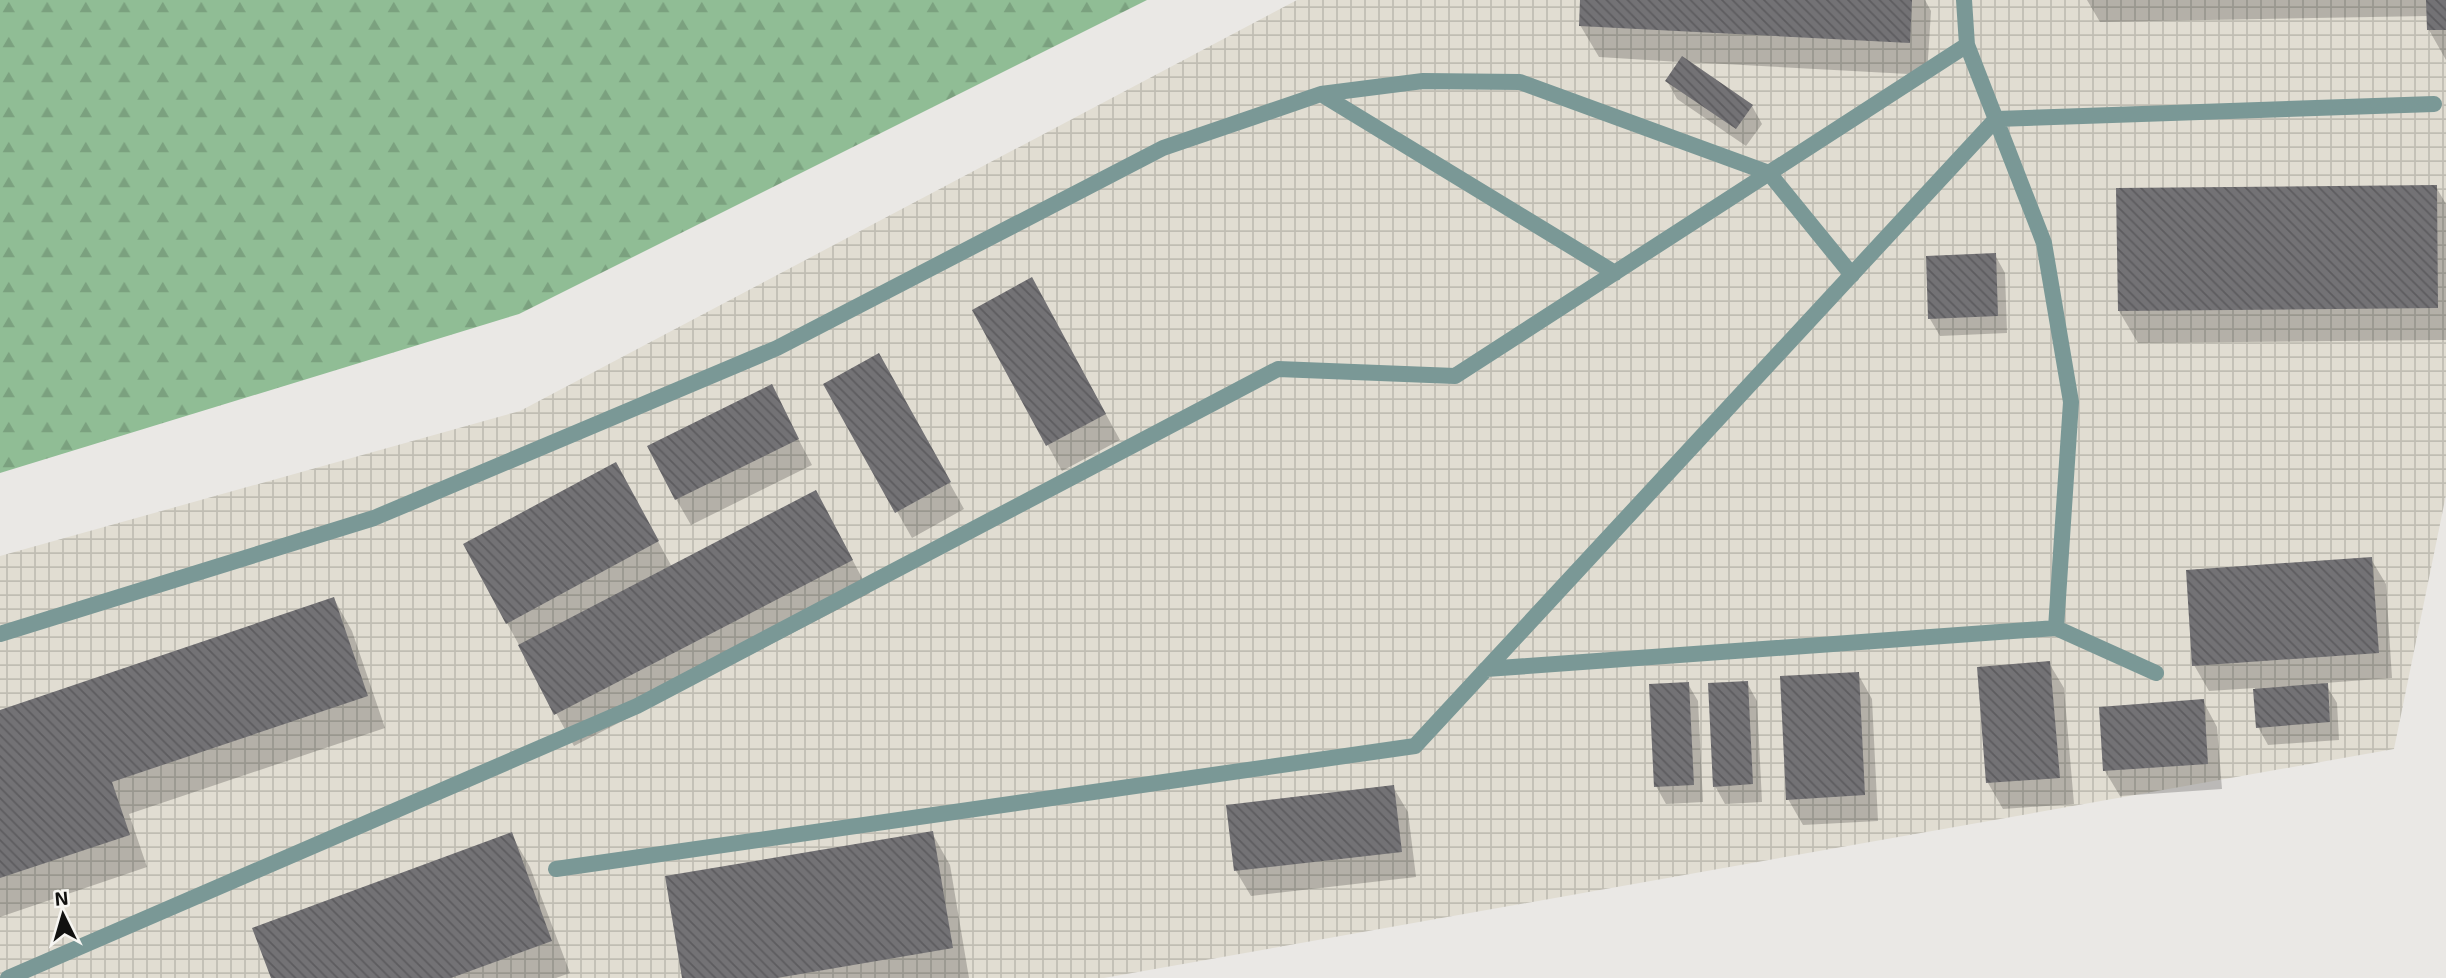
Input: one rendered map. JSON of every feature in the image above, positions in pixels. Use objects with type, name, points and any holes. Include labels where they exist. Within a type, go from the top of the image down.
[{"type":"lane","points":[[1964,0],[1967,45],[2044,243],[2071,402],[2056,628]]},
{"type":"lane","points":[[8,978],[637,706],[1278,369],[1455,376],[1967,45]]},
{"type":"lane","points":[[0,634],[374,518],[777,348],[1163,148],[1321,94],[1423,82],[1520,82],[1769,173],[1852,275]]},
{"type":"lane","points":[[1321,94],[1615,273]]},
{"type":"lane","points":[[556,869],[1415,746],[1996,119],[2434,104]]},
{"type":"lane","points":[[1486,669],[2056,628],[2157,673]]},
{"type":"shaded area","points":[[1297,0],[2446,0],[2446,495],[2394,749],[1104,978],[0,978],[0,556],[520,411]]},
{"type":"green space","points":[[0,0],[1147,0],[519,314],[0,473]]},
{"type":"building","points":[[1580,0],[1912,0],[1910,43],[1579,26]]},
{"type":"building","points":[[2426,0],[2446,0],[2446,30],[2427,30]]},
{"type":"building","points":[[1682,56],[1753,105],[1736,129],[1665,81]]},
{"type":"building","points":[[2437,185],[2438,308],[2118,311],[2116,188]]},
{"type":"building","points":[[1996,253],[1998,316],[1928,319],[1926,256]]},
{"type":"building","points":[[1032,277],[1106,414],[1046,446],[972,310]]},
{"type":"building","points":[[879,353],[951,482],[895,513],[823,384]]},
{"type":"building","points":[[772,384],[799,439],[675,500],[647,446]]},
{"type":"building","points":[[616,462],[659,541],[506,624],[463,544]]},
{"type":"building","points":[[816,490],[853,560],[554,715],[518,645]]},
{"type":"building","points":[[2372,557],[2379,653],[2192,666],[2186,570]]},
{"type":"building","points":[[334,597],[368,696],[112,782],[130,835],[0,878],[0,710]]},
{"type":"building","points":[[2050,661],[2060,778],[1986,783],[1977,667]]},
{"type":"building","points":[[1859,672],[1865,795],[1786,800],[1780,676]]},
{"type":"building","points":[[1748,681],[1753,784],[1713,787],[1708,683]]},
{"type":"building","points":[[1689,682],[1694,785],[1654,787],[1649,684]]},
{"type":"building","points":[[2328,683],[2330,722],[2256,728],[2253,689]]},
{"type":"building","points":[[2204,699],[2208,764],[2103,771],[2099,707]]},
{"type":"building","points":[[1394,785],[1402,852],[1234,871],[1226,805]]},
{"type":"building","points":[[933,831],[953,948],[777,978],[682,978],[665,876]]},
{"type":"building","points":[[512,832],[552,941],[451,978],[271,978],[252,928]]}]
